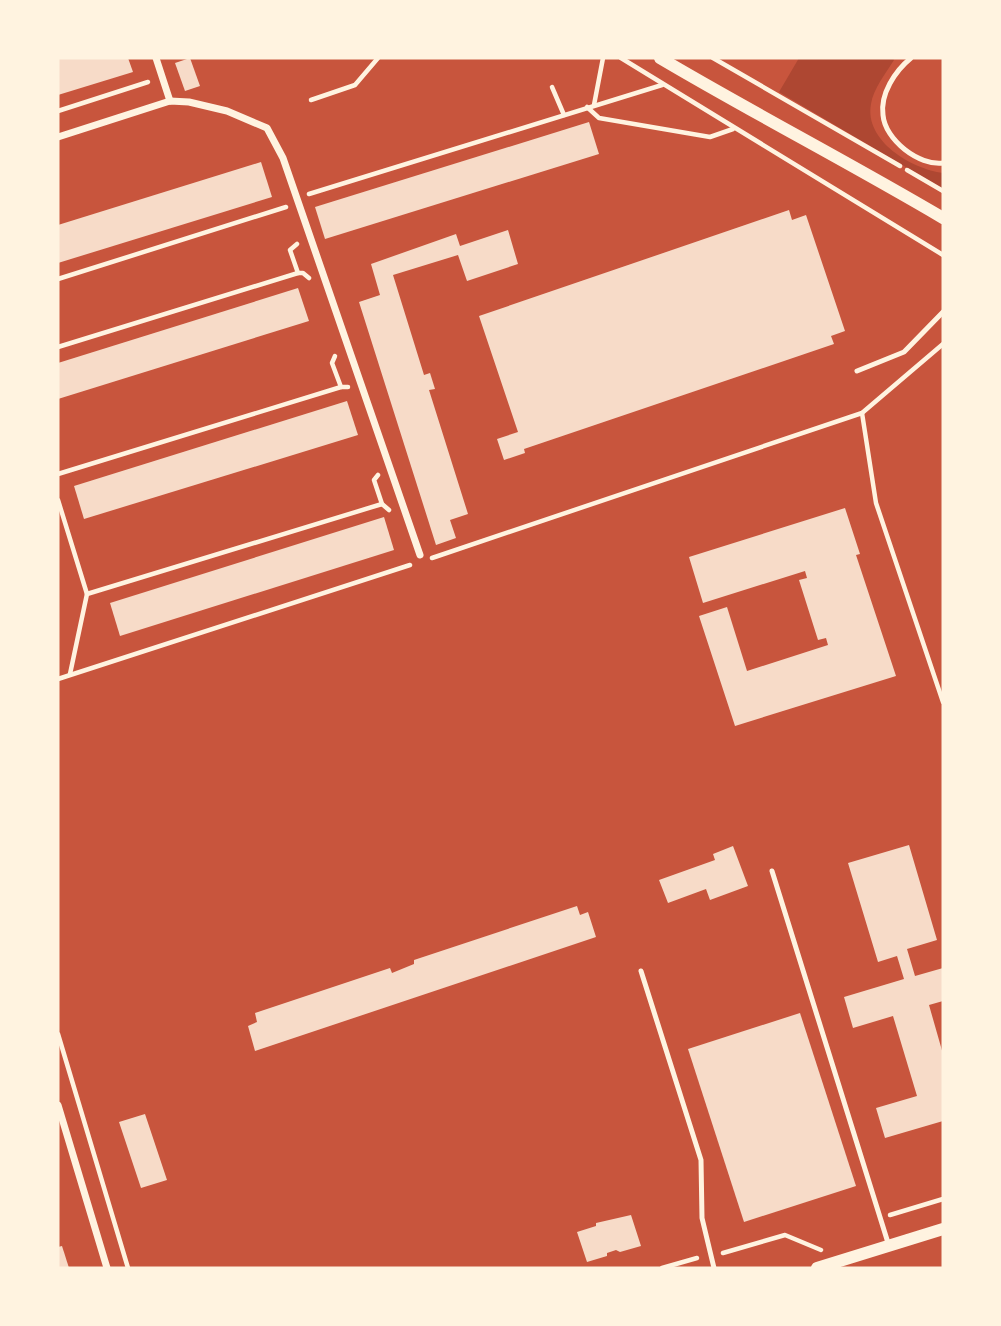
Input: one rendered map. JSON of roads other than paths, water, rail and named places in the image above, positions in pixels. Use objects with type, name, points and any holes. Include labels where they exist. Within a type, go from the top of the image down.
[{"type":"street","points":[[156,58],[170,101]]},
{"type":"street","points":[[660,58],[756,115],[839,158],[943,218]]},
{"type":"street","points":[[58,137],[170,101],[189,102],[227,111],[267,128],[283,158],[420,555]]},
{"type":"street","points":[[58,1105],[107,1268]]},
{"type":"street","points":[[817,1268],[943,1229]]},
{"type":"lane","points":[[911,58],[903,61],[883,99],[883,118],[890,133],[906,151],[933,164],[943,163]]},
{"type":"lane","points":[[858,371],[904,352],[943,312]]},
{"type":"lane","points":[[772,871],[889,1246]]},
{"type":"lane","points":[[641,971],[701,1160],[702,1218],[714,1268]]}]
